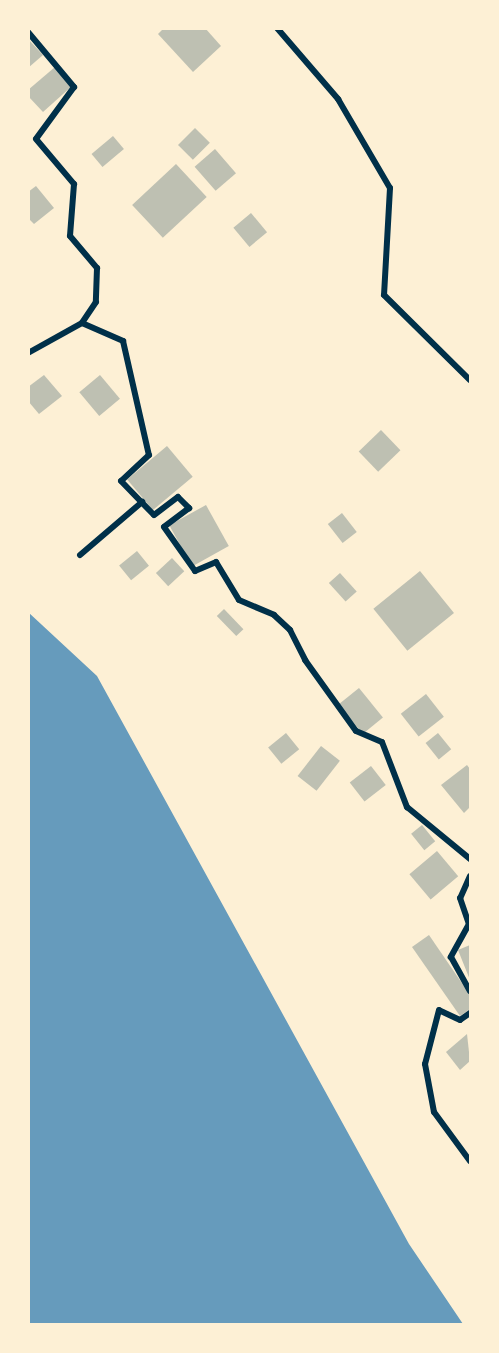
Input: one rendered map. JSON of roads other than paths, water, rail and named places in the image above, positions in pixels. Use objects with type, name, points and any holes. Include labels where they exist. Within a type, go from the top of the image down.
[{"type":"street","points":[[277,28],[338,99],[390,188],[384,295],[471,380]]},
{"type":"street","points":[[28,32],[74,87],[36,139],[74,184],[70,236],[97,268],[96,302],[82,323],[28,353]]},
{"type":"street","points":[[82,323],[123,341],[149,455],[122,481],[154,515],[178,497],[189,508],[164,527],[195,571],[216,562],[239,600],[274,615],[290,630],[305,660],[356,731],[382,742],[407,807],[471,859]]},
{"type":"street","points":[[80,555],[142,502]]},
{"type":"street","points":[[471,876],[460,898],[469,924],[451,957],[471,991]]},
{"type":"street","points":[[471,1013],[460,1020],[440,1010],[425,1064],[434,1112],[471,1161]]},
{"type":"water","points":[[28,612],[97,676],[409,1244],[463,1324],[29,1324]]}]
